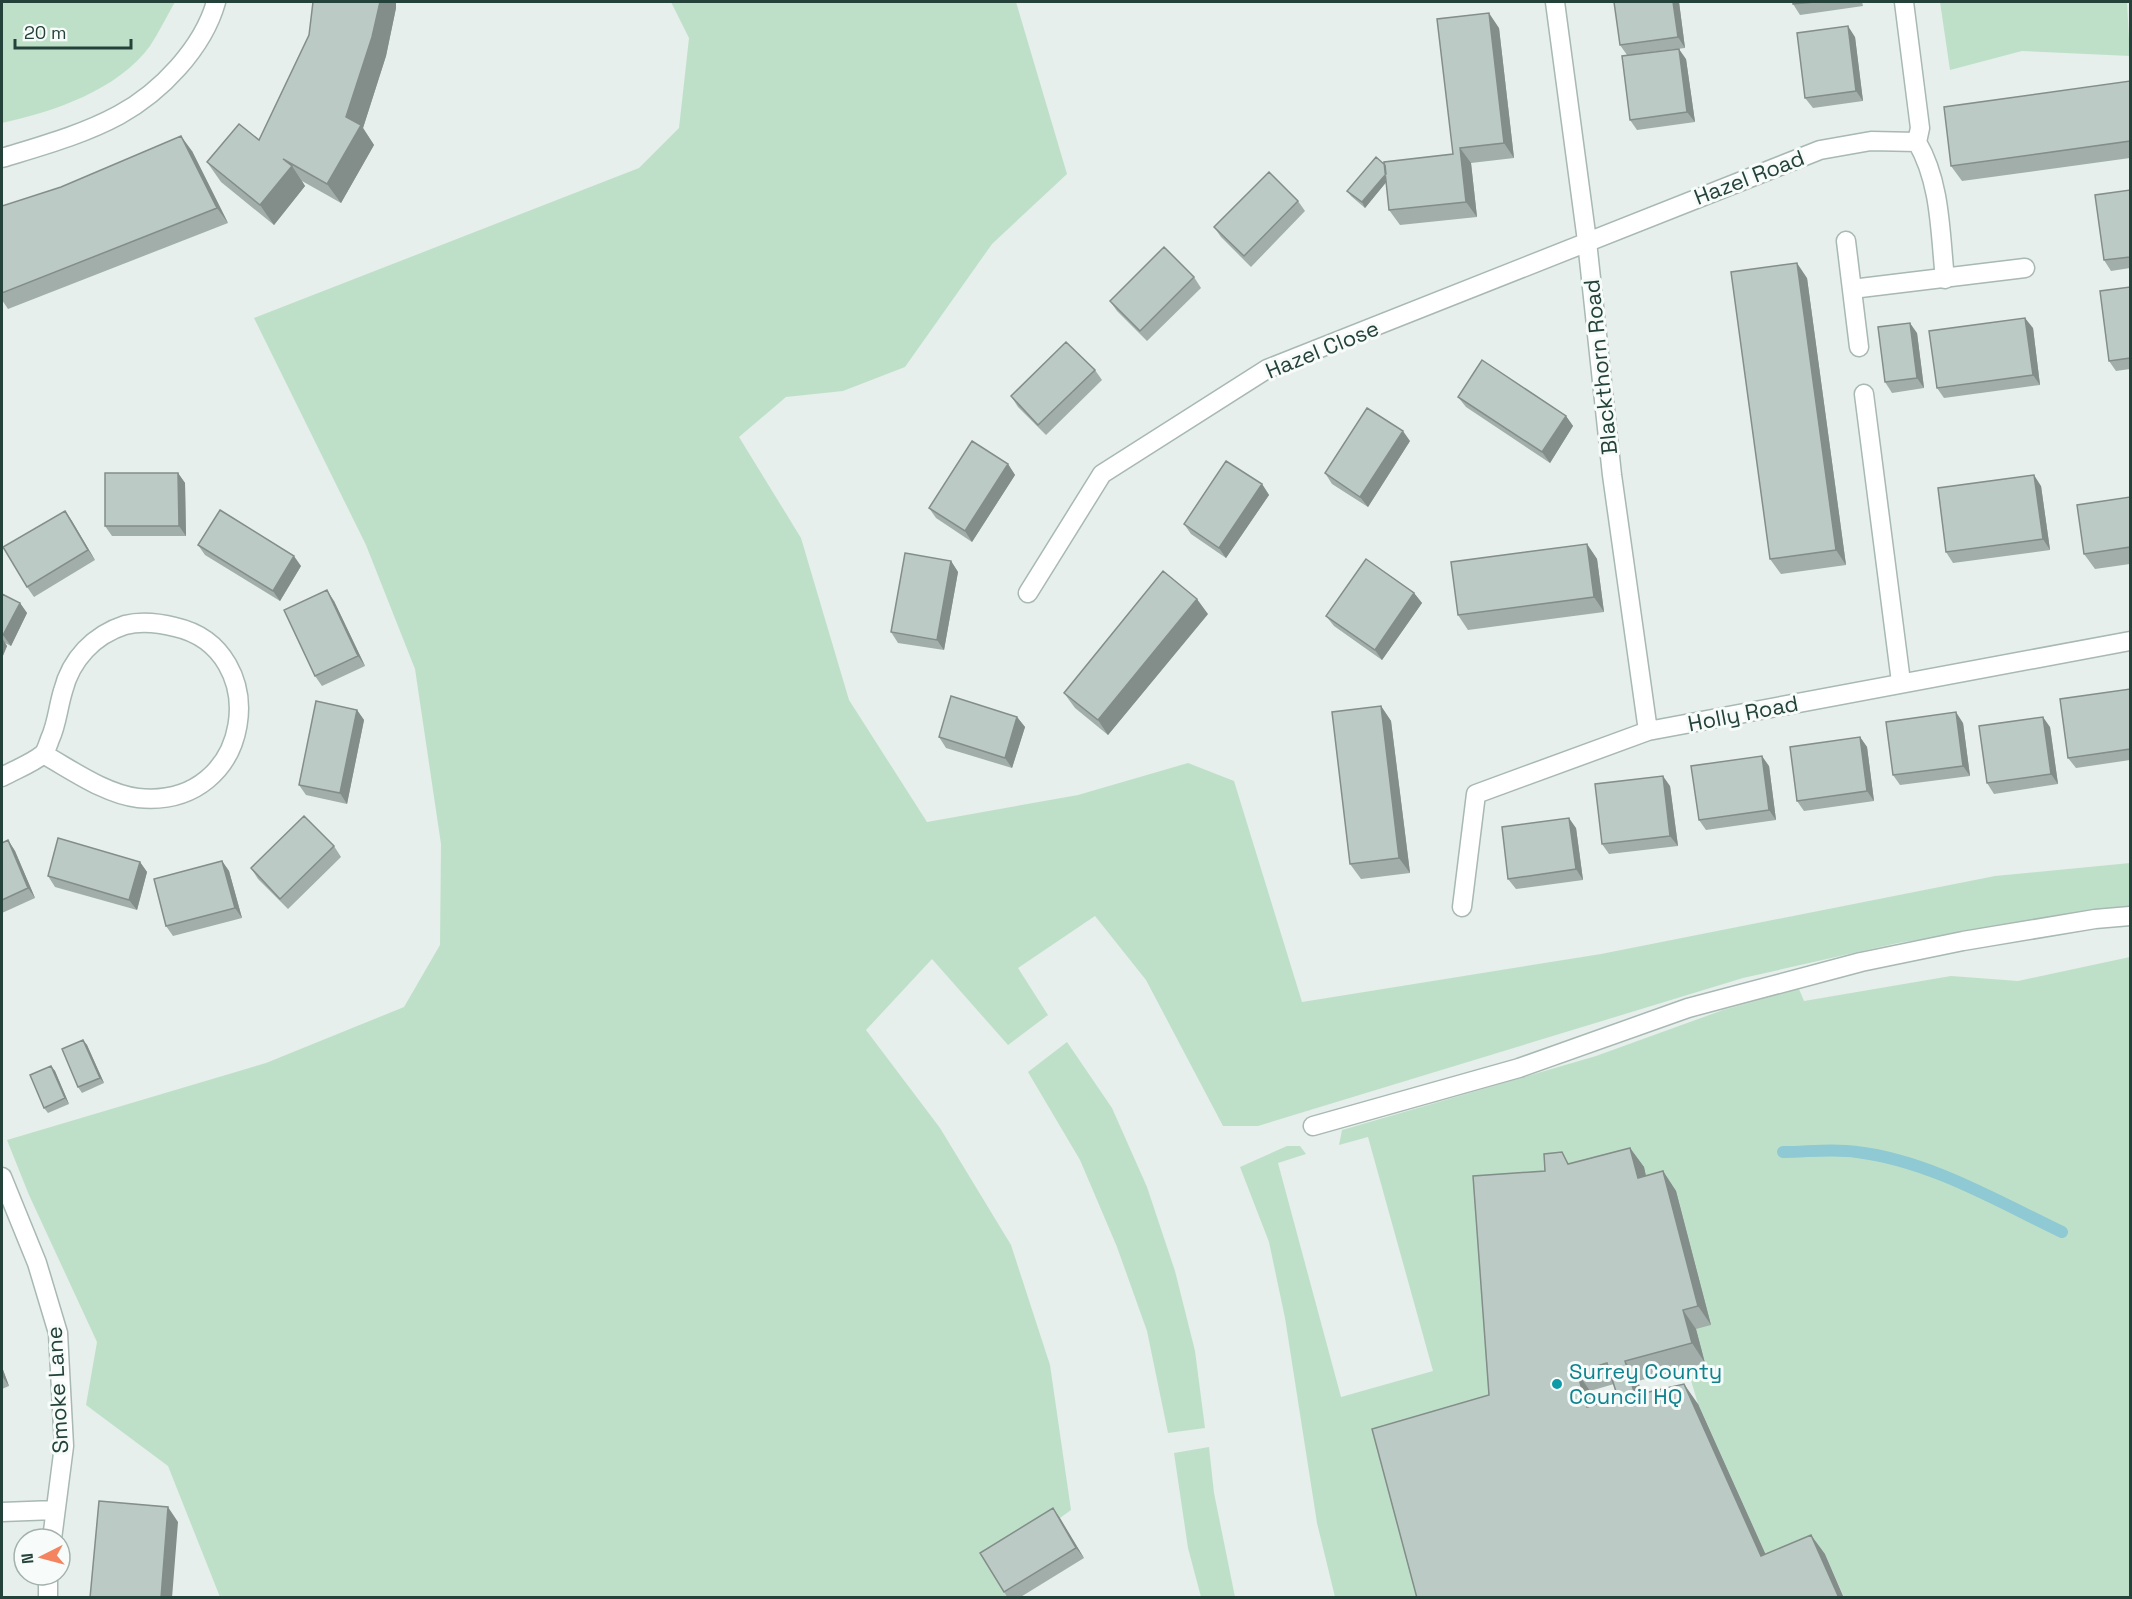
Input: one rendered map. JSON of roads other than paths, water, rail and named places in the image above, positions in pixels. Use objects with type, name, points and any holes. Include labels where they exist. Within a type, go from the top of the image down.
[{"type":"street","points":[[2,158],[62,139],[119,115],[160,85],[193,50],[216,2]]},
{"type":"street","name":"Blackthorn Road","points":[[1555,2],[1587,241],[1611,475],[1648,731]]},
{"type":"street","points":[[1904,2],[1920,128],[1917,142],[1928,161],[1936,195],[1945,279]]},
{"type":"street","name":"Hazel Road","points":[[1587,241],[1820,150],[1872,141],[1917,142]]},
{"type":"street","name":"Hazel Close","points":[[1028,593],[1102,474],[1267,369],[1401,318],[1587,241]]},
{"type":"street","points":[[1846,241],[1859,347]]},
{"type":"street","points":[[1852,290],[2025,268]]},
{"type":"street","points":[[1864,394],[1901,682]]},
{"type":"street","points":[[2,777],[43,754],[54,731],[63,689],[76,659],[101,635],[127,625],[157,622],[186,629],[214,644],[231,673],[240,704],[236,737],[221,766],[199,788],[171,799],[136,798],[110,790],[43,754]]},
{"type":"street","name":"Holly Road","points":[[1462,907],[1476,794],[1648,731],[2130,641]]},
{"type":"street","points":[[1313,1126],[1519,1068],[1688,1008],[1861,962],[1963,941],[2130,916]]},
{"type":"street","name":"Smoke Lane","points":[[2,1177],[38,1263],[58,1334],[64,1446],[53,1527]]},
{"type":"street","points":[[2,1512],[55,1510]]},
{"type":"waterway","points":[[1783,1152],[1848,1151],[1911,1164],[1988,1195],[2062,1232]]},
{"type":"place","name":"Surrey County Council HQ","points":[[1557,1384]]}]
